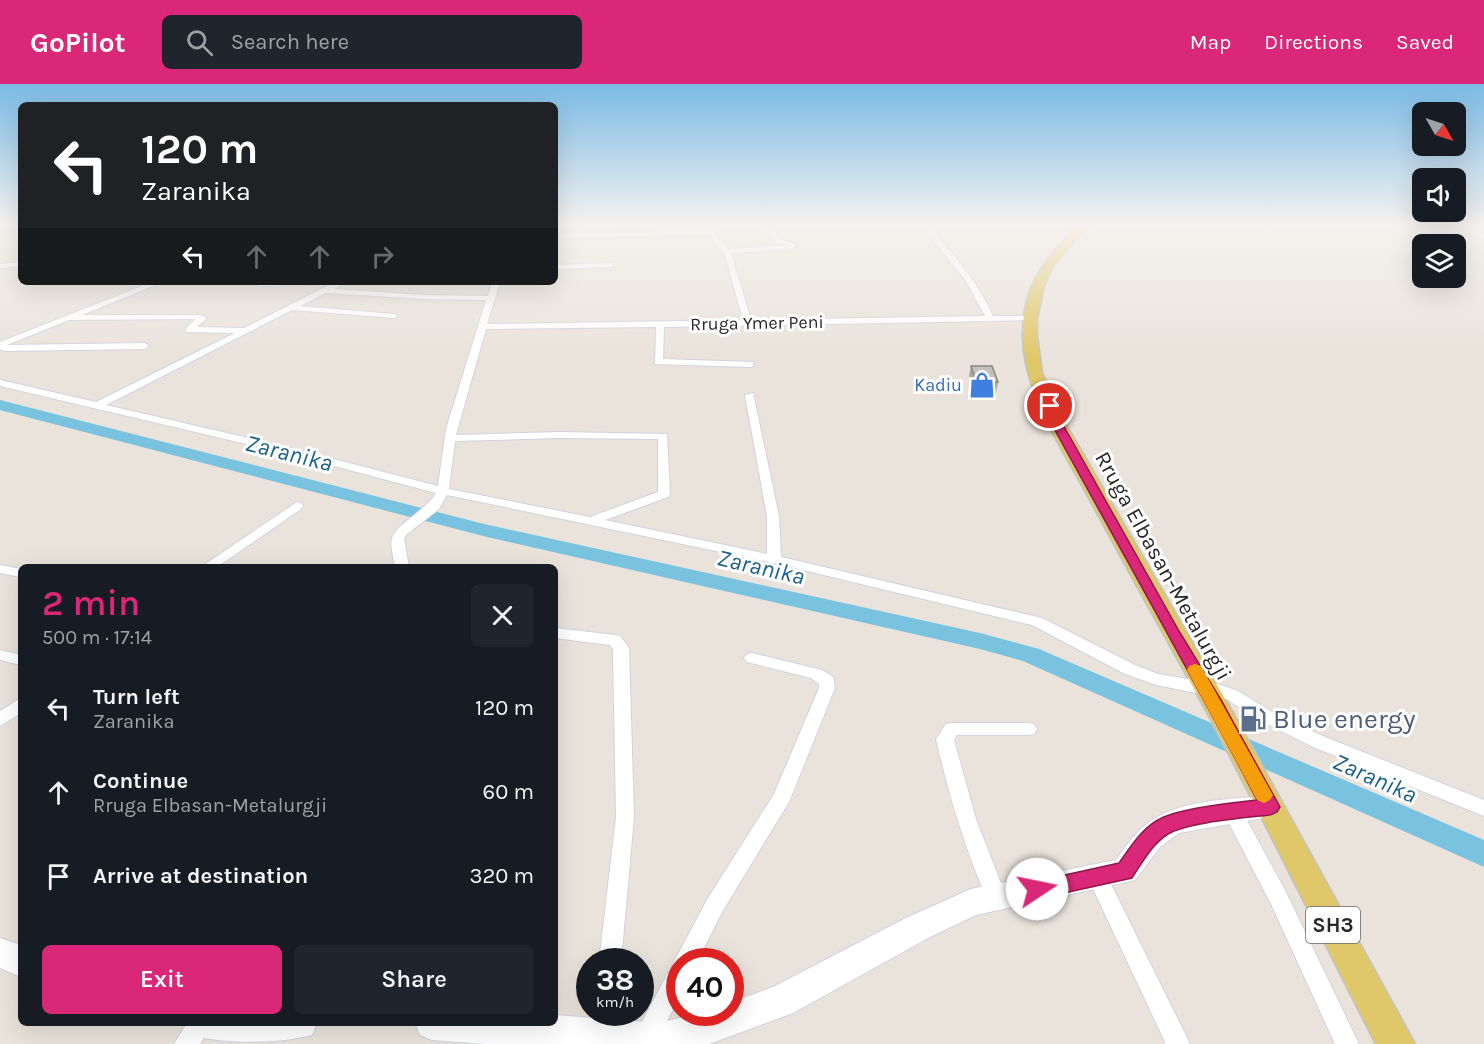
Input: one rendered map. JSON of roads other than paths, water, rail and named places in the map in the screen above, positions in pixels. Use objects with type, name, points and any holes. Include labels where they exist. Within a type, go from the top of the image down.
[{"type":"main road","name":"Rruga Elbasan-Metalurgji","points":[[1046,268],[1038,286],[1031,318],[1030,336],[1035,373],[1057,423],[1166,621],[1211,696]]},
{"type":"main road","name":"SH3","points":[[1211,696],[1396,1044]]},
{"type":"street","points":[[732,268],[748,323]]},
{"type":"street","points":[[960,268],[982,298],[990,319]]},
{"type":"street","points":[[0,347],[152,285]]},
{"type":"street","points":[[98,405],[336,285]]},
{"type":"street","points":[[402,564],[398,539],[409,526],[435,506],[443,491],[450,438],[495,285]]},
{"type":"street","points":[[325,291],[424,297],[491,298]]},
{"type":"street","points":[[291,308],[394,316]]},
{"type":"street","points":[[69,318],[201,317],[203,318],[189,330],[247,330]]},
{"type":"street","name":"Rruga Ymer Peni","points":[[483,327],[1031,318]]},
{"type":"street","points":[[660,324],[661,341],[658,362],[750,364]]},
{"type":"street","points":[[0,347],[145,346]]},
{"type":"street","points":[[0,383],[98,405],[443,491],[774,559],[1037,621],[1129,669],[1211,696],[1232,695],[1271,719],[1319,742],[1484,808]]},
{"type":"street","points":[[750,395],[773,516],[774,559]]},
{"type":"street","points":[[450,438],[558,435],[663,436],[664,494],[590,522]]},
{"type":"street","points":[[212,564],[297,506]]},
{"type":"street","points":[[0,569],[18,572]]},
{"type":"street","points":[[558,633],[615,640],[621,648],[625,817],[611,948]]},
{"type":"street","points":[[0,655],[18,659]]},
{"type":"street","points":[[692,948],[715,905],[782,797],[827,688],[827,681],[816,674],[752,658]]},
{"type":"street","points":[[0,720],[18,706]]},
{"type":"street","points":[[996,896],[978,858],[961,804],[945,739],[952,729],[1028,729]]},
{"type":"street","points":[[608,1026],[660,1042],[701,1030],[780,1000],[917,928],[971,903],[1125,871],[1147,840],[1163,827],[1231,810],[1265,798]]},
{"type":"street","points":[[1231,810],[1278,897],[1347,1044]]},
{"type":"street","points":[[1098,878],[1178,1044]]},
{"type":"street","points":[[0,953],[18,960]]},
{"type":"street","points":[[660,1042],[653,1024],[666,999]]},
{"type":"street","points":[[558,1024],[576,1024]]},
{"type":"street","points":[[186,1044],[199,1026]]},
{"type":"street","points":[[216,1026],[257,1034],[294,1029]]},
{"type":"waterway","name":"Zaranika","points":[[0,405],[483,530],[980,641],[1031,655],[1484,854]]},
{"type":"place","name":"Kadiu","points":[[982,385]]},
{"type":"place","name":"Blue energy","points":[[1253,719]]}]
